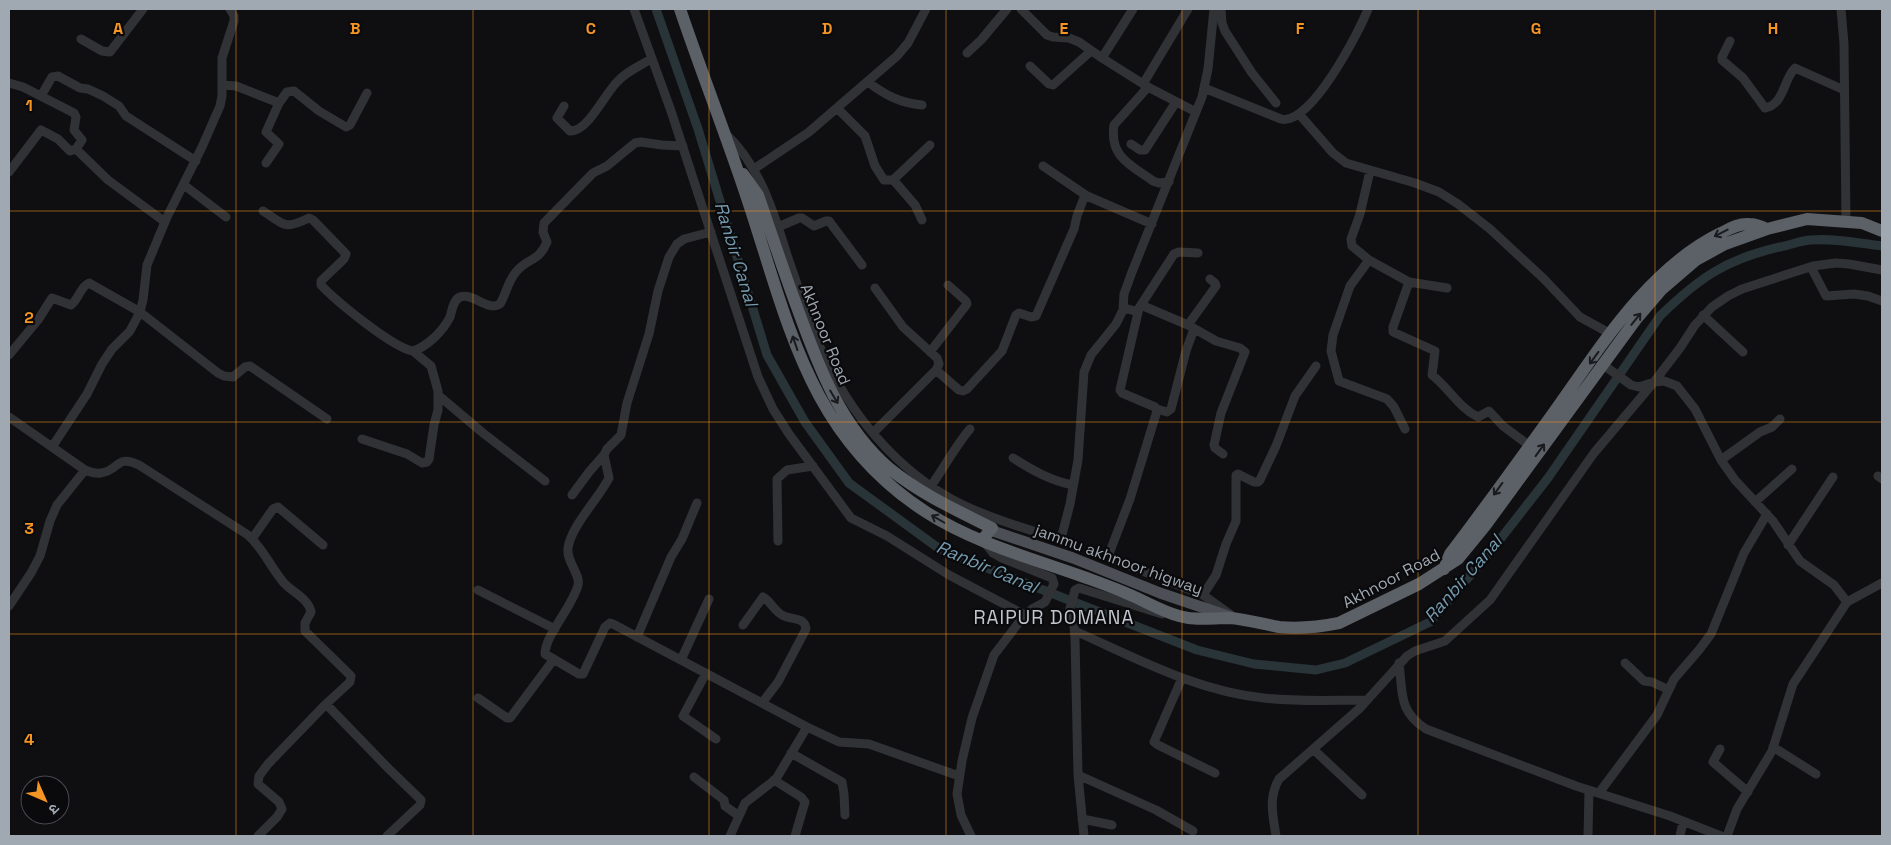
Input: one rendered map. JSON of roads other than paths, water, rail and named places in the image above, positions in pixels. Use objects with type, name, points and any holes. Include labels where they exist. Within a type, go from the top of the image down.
[{"type":"highway","name":"Akhnoor Road","points":[[680,9],[734,160],[801,359],[816,392],[832,420],[867,463],[890,485],[927,513],[964,533],[986,535],[1056,567],[1171,613],[1193,619],[1238,619],[1293,628],[1317,627],[1339,623],[1419,584],[1458,560],[1607,368],[1652,300],[1684,269],[1725,244],[1767,229],[1807,219],[1862,223],[1882,231]]},
{"type":"highway","points":[[1444,569],[1450,554],[1611,334],[1649,287],[1693,248],[1735,226],[1747,223],[1767,229]]},
{"type":"main road","name":"jammu akhnoor higway","points":[[986,535],[1073,558],[1160,593],[1238,619]]},
{"type":"street","points":[[81,39],[102,52],[110,52],[143,9]]},
{"type":"street","points":[[52,447],[87,394],[102,364],[112,349],[130,331],[140,312],[147,265],[165,222],[196,161],[220,106],[222,58],[234,21],[234,16],[230,9]]},
{"type":"street","points":[[634,9],[683,146],[758,378],[773,409],[851,518],[887,536],[950,575],[1025,615]]},
{"type":"street","points":[[754,169],[799,140],[902,52],[926,9]]},
{"type":"street","points":[[966,53],[981,40],[1007,9]]},
{"type":"street","points":[[1021,9],[1047,35],[1072,39],[1145,85],[1196,112]]},
{"type":"street","points":[[1102,58],[1133,9]]},
{"type":"street","points":[[1169,182],[1159,183],[1153,180],[1121,158],[1115,149],[1114,125],[1145,85],[1188,9]]},
{"type":"street","points":[[723,131],[746,156],[760,181],[820,347],[848,400],[873,433],[904,466],[960,503],[1017,526],[1057,538],[1064,532],[1073,485],[1080,443],[1082,387],[1086,366],[1093,351],[1116,324],[1123,310],[1124,294],[1196,112],[1208,68],[1214,9]]},
{"type":"street","points":[[1221,9],[1222,23],[1225,30],[1252,73],[1276,103]]},
{"type":"street","points":[[1204,88],[1284,120],[1293,118],[1312,102],[1332,75],[1368,9]]},
{"type":"street","points":[[1841,9],[1844,44],[1840,88],[1846,222]]},
{"type":"street","points":[[1730,41],[1722,60],[1743,78],[1765,108],[1769,107],[1781,95],[1791,72],[1796,68],[1840,88]]},
{"type":"street","points":[[1030,66],[1051,85],[1091,51]]},
{"type":"street","points":[[564,106],[557,118],[570,131],[576,131],[590,119],[618,81],[651,59]]},
{"type":"street","points":[[41,96],[52,77],[58,76],[80,88],[88,89],[107,98],[119,106],[126,116],[196,161]]},
{"type":"street","points":[[868,82],[896,100],[922,105]]},
{"type":"street","points":[[9,83],[71,110],[76,115],[74,130],[82,140],[76,149],[70,151],[58,139],[41,130],[9,172]]},
{"type":"street","points":[[222,85],[236,86],[280,103]]},
{"type":"street","points":[[266,163],[279,144],[266,132],[287,92],[294,92],[319,111],[346,127],[350,125],[367,93]]},
{"type":"street","points":[[1131,144],[1140,150],[1145,150],[1176,102]]},
{"type":"street","points":[[837,108],[865,136],[875,166],[884,180],[893,180],[930,145]]},
{"type":"street","points":[[1299,114],[1340,159],[1346,163],[1415,183],[1439,192],[1458,204],[1490,229],[1544,279],[1580,317],[1611,334]]},
{"type":"street","points":[[413,351],[427,344],[443,327],[458,298],[466,297],[492,307],[500,304],[511,278],[517,270],[538,257],[546,246],[547,242],[543,232],[544,223],[593,173],[607,166],[635,143],[683,146]]},
{"type":"street","points":[[76,149],[108,180],[165,222]]},
{"type":"street","points":[[1043,166],[1085,195],[1152,224]]},
{"type":"street","points":[[1370,171],[1362,207],[1351,242],[1360,254],[1409,282],[1447,288]]},
{"type":"street","points":[[893,180],[915,205],[922,220]]},
{"type":"street","points":[[184,185],[226,217]]},
{"type":"street","points":[[936,370],[959,390],[967,390],[1002,351],[1016,315],[1019,313],[1031,318],[1036,316],[1074,229],[1085,195]]},
{"type":"street","points":[[263,211],[286,225],[295,225],[309,218],[313,220],[346,254],[344,259],[321,281],[321,285],[379,333],[413,351],[430,366],[438,395],[438,410],[427,462],[422,463],[407,454],[362,439]]},
{"type":"street","points":[[778,227],[799,218],[814,226],[828,220],[862,265]]},
{"type":"street","points":[[572,495],[604,456],[606,449],[621,435],[632,384],[669,257],[684,239],[711,232]]},
{"type":"street","points":[[1198,253],[1179,252],[1174,254],[1140,308],[1120,391],[1157,409],[1167,412],[1171,409],[1191,327],[1216,286],[1216,283],[1210,279]]},
{"type":"street","points":[[1369,260],[1347,291],[1333,336],[1331,355],[1337,368],[1337,378],[1340,381],[1387,399],[1394,407],[1405,429]]},
{"type":"street","points":[[1276,836],[1272,795],[1276,784],[1287,771],[1348,720],[1368,700],[1399,663],[1415,651],[1445,641],[1490,600],[1594,453],[1654,382],[1703,315],[1728,296],[1810,267],[1836,263],[1882,270]]},
{"type":"street","points":[[1810,267],[1826,296],[1854,294],[1882,301]]},
{"type":"street","points":[[1409,282],[1393,327],[1393,332],[1435,351],[1432,375],[1443,383],[1466,409],[1478,417],[1489,411],[1503,426],[1530,446]]},
{"type":"street","points":[[9,356],[38,320],[52,298],[71,305],[75,302],[86,283],[140,312],[218,373],[233,377],[245,367],[250,366],[327,419]]},
{"type":"street","points":[[930,352],[967,304],[948,285]]},
{"type":"street","points":[[873,433],[940,364],[903,327],[875,288]]},
{"type":"street","points":[[1123,310],[1140,308],[1191,327],[1216,341],[1240,348],[1245,352],[1221,413],[1214,445],[1223,454]]},
{"type":"street","points":[[1703,315],[1743,352]]},
{"type":"street","points":[[1202,596],[1216,575],[1226,544],[1236,522],[1236,476],[1238,474],[1254,482],[1260,480],[1276,446],[1294,396],[1316,366]]},
{"type":"street","points":[[1607,368],[1631,385],[1642,387],[1654,382],[1671,383],[1677,386],[1695,408],[1721,460],[1735,480],[1767,514],[1800,561],[1827,580],[1847,602]]},
{"type":"street","points":[[438,395],[545,481]]},
{"type":"street","points":[[1157,409],[1130,499],[1109,554],[1114,560],[1202,596],[1238,619]]},
{"type":"street","points":[[9,417],[85,470],[101,473],[107,471],[120,461],[131,461],[165,481],[252,539],[285,584],[310,608],[311,612],[305,623],[305,631],[351,676],[350,682],[276,755],[259,776],[258,784],[278,802],[282,809],[277,817],[258,836]]},
{"type":"street","points":[[1721,460],[1760,432],[1772,427],[1780,419]]},
{"type":"street","points":[[932,486],[960,441],[970,429]]},
{"type":"street","points":[[604,456],[609,478],[568,544],[567,551],[578,585],[566,611],[546,644],[545,654],[581,674],[585,672],[608,624],[613,624],[807,727],[839,742],[869,744],[959,776]]},
{"type":"street","points":[[1013,458],[1043,476],[1061,483],[1073,485]]},
{"type":"street","points":[[778,541],[777,479],[787,470],[813,466]]},
{"type":"street","points":[[1755,502],[1792,469]]},
{"type":"street","points":[[9,606],[40,556],[50,521],[58,505],[85,470]]},
{"type":"street","points":[[1788,546],[1834,477]]},
{"type":"street","points":[[637,636],[671,557],[682,539],[698,503]]},
{"type":"street","points":[[252,539],[273,509],[278,507],[323,545]]},
{"type":"street","points":[[1599,793],[1657,715],[1674,680],[1711,634],[1744,553],[1767,514]]},
{"type":"street","points":[[971,836],[958,804],[957,794],[959,776],[972,718],[990,662],[1003,642],[1025,615],[1047,600],[1054,584],[1052,578],[997,556],[986,535]]},
{"type":"street","points":[[1727,836],[1737,809],[1773,747],[1793,684],[1847,602],[1882,583]]},
{"type":"street","points":[[1084,836],[1078,775],[1075,631],[1068,609],[1075,590],[1082,588],[1153,612],[1171,613]]},
{"type":"street","points":[[478,590],[555,628]]},
{"type":"street","points":[[744,625],[763,596],[778,613],[786,617],[802,620],[806,626],[806,630],[788,664],[762,703]]},
{"type":"street","points":[[681,660],[709,599]]},
{"type":"street","points":[[1075,631],[1182,678],[1227,692],[1265,699],[1368,700]]},
{"type":"street","points":[[478,698],[507,718],[510,718],[554,659]]},
{"type":"street","points":[[1399,663],[1404,706],[1411,719],[1418,724],[1450,740],[1721,836]]},
{"type":"street","points":[[1625,664],[1644,681],[1652,682],[1669,690]]},
{"type":"street","points":[[706,673],[683,716],[716,739]]},
{"type":"street","points":[[1182,678],[1154,740],[1155,743],[1215,773]]},
{"type":"street","points":[[326,704],[422,800],[387,836]]},
{"type":"street","points":[[730,836],[748,799],[774,780],[807,727]]},
{"type":"street","points":[[1773,747],[1816,774]]},
{"type":"street","points":[[1313,749],[1362,795]]},
{"type":"street","points":[[1720,749],[1713,762],[1748,792]]},
{"type":"street","points":[[791,753],[842,782],[846,815]]},
{"type":"street","points":[[1078,775],[1156,810],[1193,831]]},
{"type":"street","points":[[694,777],[724,800],[725,806],[739,816]]},
{"type":"street","points":[[774,780],[801,797],[804,802],[795,836]]},
{"type":"street","points":[[1588,836],[1589,790]]},
{"type":"street","points":[[1082,819],[1112,826]]},
{"type":"street","points":[[1680,836],[1683,822]]},
{"type":"waterway","name":"Ranbir Canal","points":[[656,9],[698,129],[767,355],[805,422],[849,483],[941,550],[1197,650],[1254,664],[1316,670],[1345,663],[1430,622],[1491,551],[1548,478],[1660,316],[1688,291],[1714,272],[1761,252],[1806,241],[1837,240],[1882,246]]},
{"type":"district","name":"RAIPUR DOMANA","points":[[1054,617]]}]
